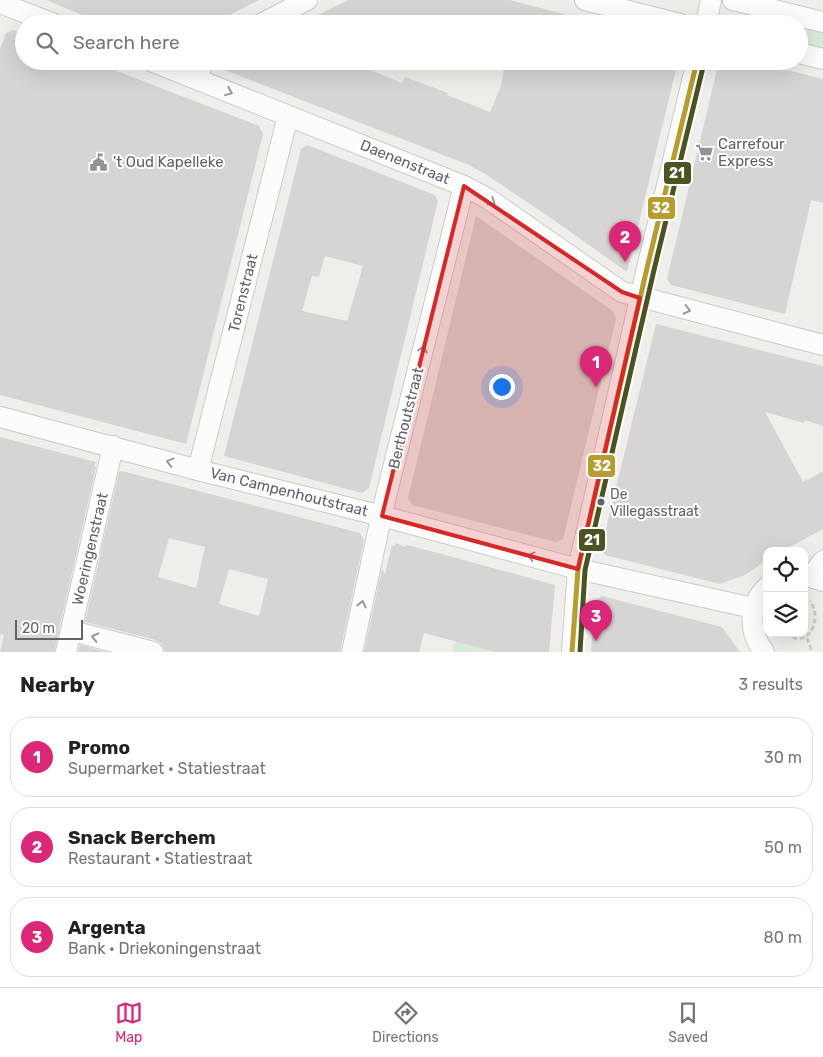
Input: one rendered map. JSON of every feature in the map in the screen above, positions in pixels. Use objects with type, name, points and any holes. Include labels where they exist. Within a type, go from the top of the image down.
[{"type":"street","points":[[279,15],[307,0]]},
{"type":"street","points":[[585,0],[644,15]]},
{"type":"street","points":[[708,15],[711,0]]},
{"type":"street","points":[[733,0],[794,15]]},
{"type":"street","points":[[0,1],[33,15]]},
{"type":"street","points":[[808,18],[823,22]]},
{"type":"street","points":[[808,55],[823,59]]},
{"type":"street","name":"Daenenstraat","points":[[200,70],[288,116],[464,186],[488,198],[622,292],[823,345]]},
{"type":"street","points":[[572,652],[578,568],[695,70]]},
{"type":"street","name":"Torenstraat","points":[[198,470],[288,116]]},
{"type":"street","name":"Berthoutstraat","points":[[352,652],[382,516],[464,186]]},
{"type":"street","name":"Van Campenhoutstraat","points":[[0,417],[578,568]]},
{"type":"street","name":"Woeringenstraat","points":[[66,652],[113,446]]},
{"type":"street","points":[[578,568],[753,608]]},
{"type":"street","points":[[763,592],[753,608],[752,617],[755,638],[764,652]]},
{"type":"street","points":[[72,631],[153,652]]},
{"type":"path","points":[[808,601],[814,604],[820,616]]},
{"type":"path","points":[[792,637],[807,638],[817,630]]},
{"type":"path","points":[[807,638],[812,652]]},
{"type":"highlighted area","points":[[464,186],[622,292],[640,298],[578,569],[382,516]]},
{"type":"green space","points":[[808,27],[823,31],[823,50],[808,46]]},
{"type":"green space","points":[[455,641],[496,652],[452,652]]},
{"type":"building","points":[[46,0],[259,0],[230,15],[82,15]]},
{"type":"building","points":[[348,0],[510,0],[567,15],[318,15]]},
{"type":"building","points":[[15,31],[15,70],[114,70],[259,126],[263,134],[186,444],[0,395],[0,49],[6,33]]},
{"type":"building","points":[[224,70],[370,70],[402,83],[405,77],[448,93],[447,95],[490,112],[501,86],[504,70],[676,70],[627,272],[555,221],[469,165]]},
{"type":"building","points":[[717,70],[787,70],[823,79],[823,203],[811,200],[785,314],[671,285],[667,279]]},
{"type":"building","points":[[307,145],[435,195],[438,201],[369,488],[362,493],[224,456],[301,149]],"holes":[[[325,256],[363,266],[347,321],[302,311],[312,276],[319,277]]]},
{"type":"building","points":[[476,216],[613,311],[616,319],[563,539],[556,542],[412,505],[408,498]]},
{"type":"building","points":[[656,324],[823,366],[823,426],[805,420],[804,423],[765,412],[803,482],[823,471],[823,529],[789,547],[763,547],[763,563],[745,575],[720,584],[605,555],[601,549]]},
{"type":"building","points":[[0,437],[96,462],[54,652],[0,652],[4,635],[0,634]]},
{"type":"building","points":[[122,471],[360,533],[364,540],[340,652],[165,652],[162,644],[156,640],[85,622],[119,472]],"holes":[[[169,538],[205,547],[196,588],[158,577]],[[229,569],[268,579],[259,616],[219,604]]]},
{"type":"building","points":[[396,543],[555,585],[549,652],[495,652],[424,633],[419,652],[364,652],[382,569],[385,574],[392,545],[395,546]]},
{"type":"building","points":[[602,596],[722,627],[740,652],[591,652],[595,600]]},
{"type":"building","points":[[80,645],[106,652],[78,652]]},
{"type":"transit line","name":"32","points":[[572,652],[578,569],[695,70]]},
{"type":"transit line","name":"21","points":[[580,652],[585,570],[702,70]]},
{"type":"place","name":"Carrefour Express","points":[[704,153]]},
{"type":"place","name":"'t Oud Kapelleke","points":[[99,162]]},
{"type":"place","name":"Snack Berchem","points":[[625,262]]},
{"type":"place","name":"Promo","points":[[596,387]]},
{"type":"place","name":"De Villegasstraat","points":[[601,502]]},
{"type":"place","name":"Argenta","points":[[596,641]]}]
